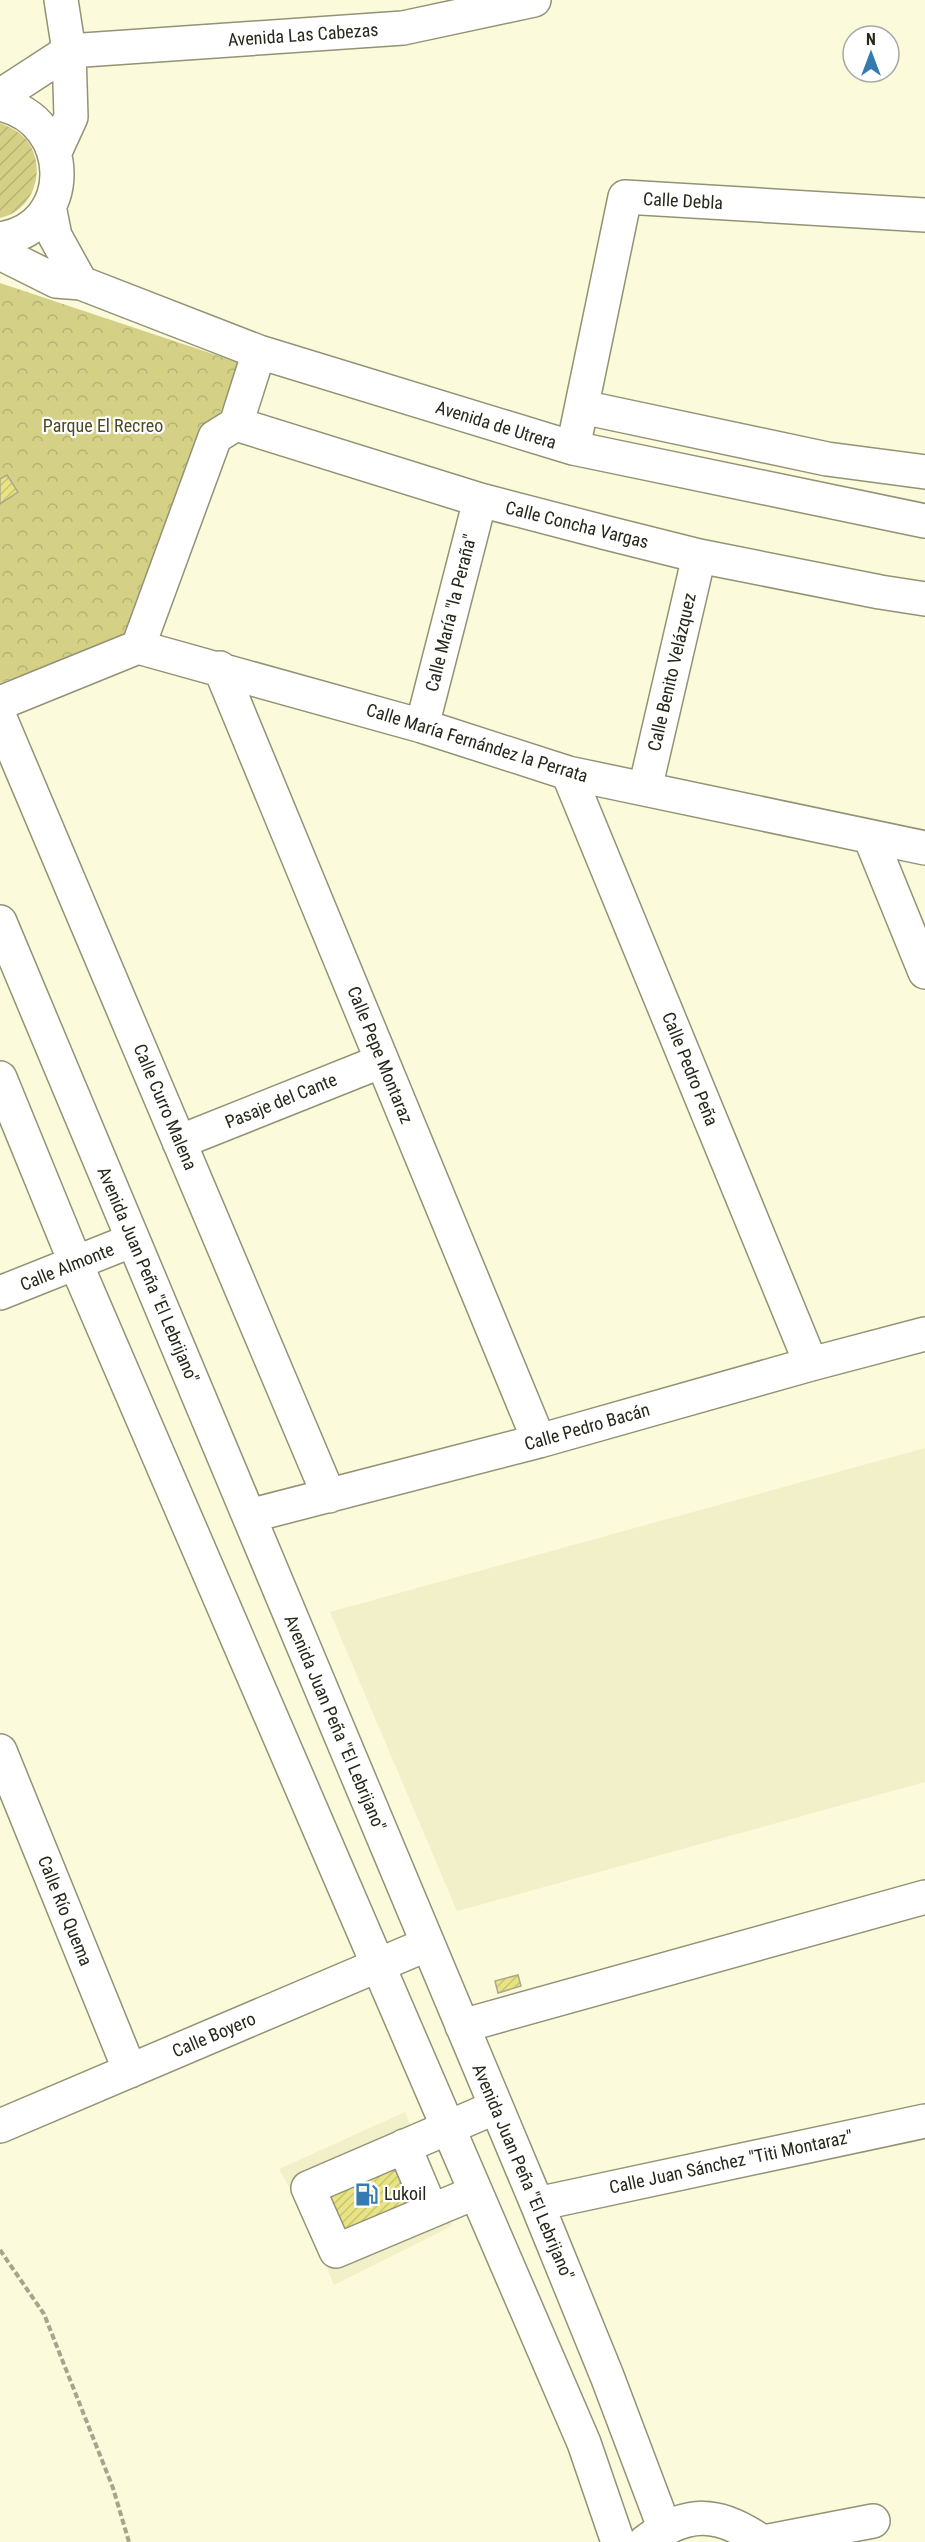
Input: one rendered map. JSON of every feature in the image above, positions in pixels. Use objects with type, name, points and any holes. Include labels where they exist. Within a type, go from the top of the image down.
[{"type":"street","points":[[55,152],[71,117],[69,51],[61,0]]},
{"type":"street","name":"Avenida Las Cabezas","points":[[69,51],[403,28],[534,0]]},
{"type":"street","points":[[0,96],[69,51]]},
{"type":"street","points":[[0,104],[12,106],[31,117],[46,132],[55,152],[58,170],[56,188],[49,206],[38,221],[22,232],[0,239]]},
{"type":"street","name":"Calle Debla","points":[[573,448],[625,197],[925,215]]},
{"type":"street","points":[[49,206],[55,236],[81,283]]},
{"type":"street","name":"Avenida de Utrera","points":[[0,253],[56,281],[81,283],[259,352],[573,448],[925,521]]},
{"type":"street","points":[[0,703],[138,647],[216,437],[236,424],[259,352]]},
{"type":"street","points":[[582,407],[827,459],[925,472]]},
{"type":"street","name":"Calle Concha Vargas","points":[[236,424],[480,500],[699,556],[925,599]]},
{"type":"street","name":"Calle María \"la Peraña\"","points":[[422,726],[480,500]]},
{"type":"street","name":"Calle Benito Velázquez","points":[[645,789],[699,556]]},
{"type":"street","name":"Calle María Fernández la Perrata","points":[[138,647],[422,726],[568,773],[925,848]]},
{"type":"street","name":"Calle Pepe Montaraz","points":[[220,668],[539,1441]]},
{"type":"street","name":"Calle Curro Malena","points":[[0,718],[329,1496]]},
{"type":"street","name":"Calle Pedro Peña","points":[[568,773],[811,1364]]},
{"type":"street","points":[[870,837],[925,972]]},
{"type":"street","name":"Avenida Juan Peña \"El Lebrijano\"","points":[[0,922],[607,2376],[654,2535]]},
{"type":"street","name":"Pasaje del Cante","points":[[179,1142],[382,1061]]},
{"type":"street","points":[[0,1078],[76,1264],[474,2193],[584,2443],[618,2542]]},
{"type":"street","name":"Calle Almonte","points":[[0,1293],[134,1240]]},
{"type":"street","name":"Calle Pedro Bacán","points":[[249,1516],[539,1441],[811,1364],[925,1335]]},
{"type":"street","name":"Calle Río Quema","points":[[0,1751],[130,2071]]},
{"type":"street","points":[[462,2026],[925,1897]]},
{"type":"street","name":"Calle Boyero","points":[[0,2126],[428,1944]]},
{"type":"street","points":[[474,2193],[336,2251],[308,2188],[496,2107]]},
{"type":"street","name":"Calle Juan Sánchez \"Titi Montaraz\"","points":[[537,2204],[925,2121]]},
{"type":"street","points":[[404,2146],[431,2210]]},
{"type":"street","points":[[654,2535],[689,2519],[716,2518],[741,2527],[763,2542],[873,2521]]},
{"type":"path","points":[[0,2250],[44,2314],[113,2488],[129,2542]]},
{"type":"shaded area","points":[[925,1448],[925,1782],[457,1911],[330,1612]]},
{"type":"shaded area","name":"Lukoil","points":[[405,2112],[452,2226],[334,2285],[306,2218],[279,2169]]},
{"type":"green space","points":[[0,123],[19,133],[28,142],[34,153],[36,176],[29,198],[12,214],[0,218]]},
{"type":"green space","name":"Parque El Recreo","points":[[0,283],[240,363],[132,635],[0,683]]},
{"type":"building","points":[[7,475],[18,492],[0,504],[0,479]]},
{"type":"building","points":[[518,1975],[521,1986],[498,1993],[495,1981]]},
{"type":"building","points":[[385,2168],[401,2173],[408,2191],[403,2208],[344,2235],[325,2194]]},
{"type":"place","name":"Lukoil","points":[[366,2194]]}]
